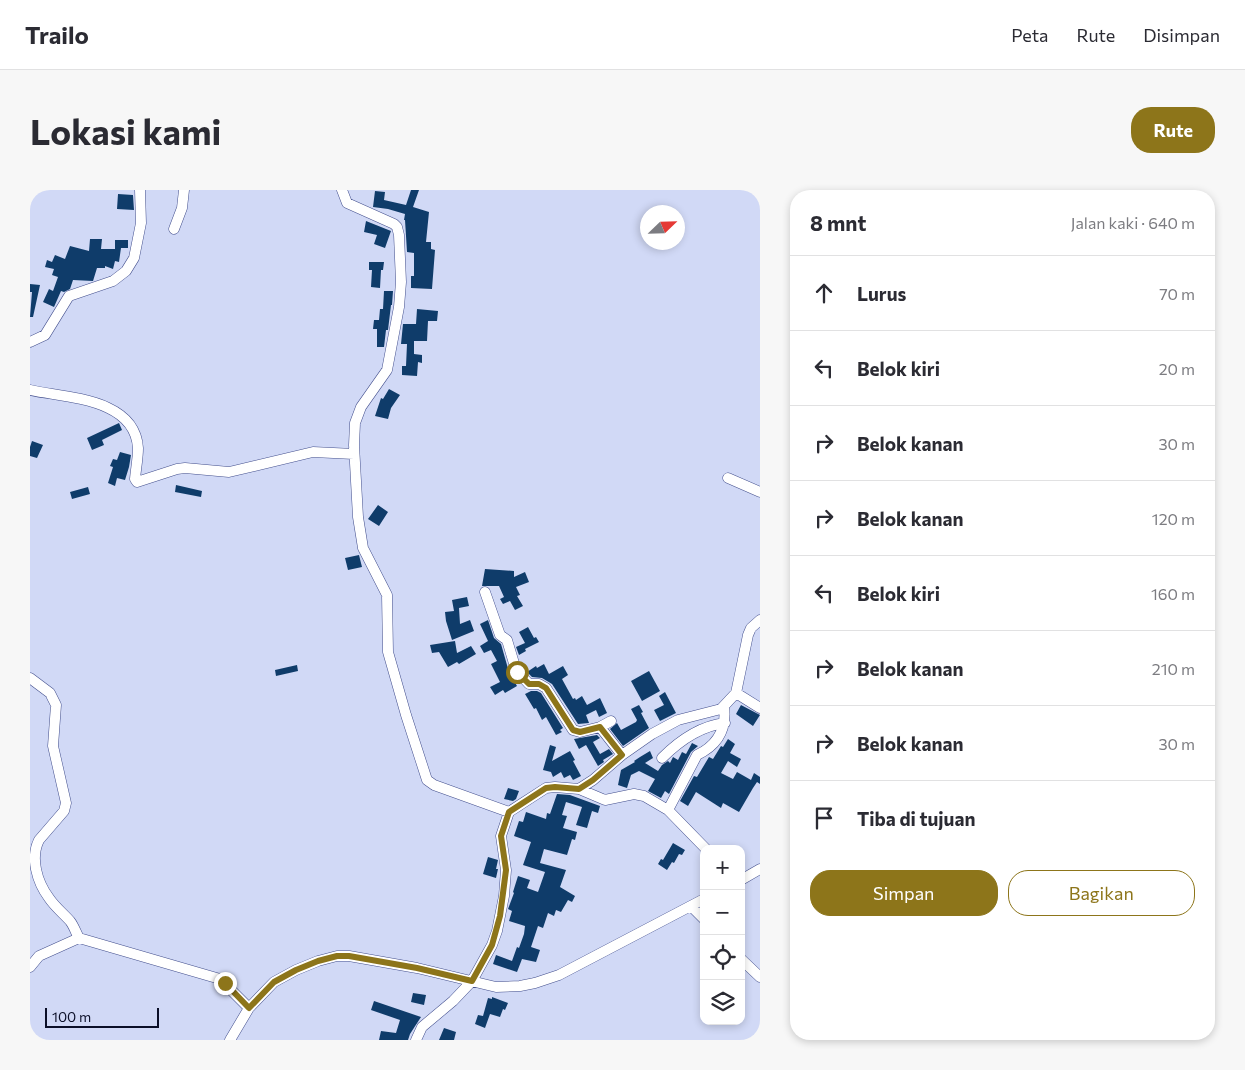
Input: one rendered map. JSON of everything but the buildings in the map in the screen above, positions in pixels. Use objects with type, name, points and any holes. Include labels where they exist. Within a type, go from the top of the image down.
[{"type":"street","points":[[30,342],[45,335],[69,296],[113,281],[126,271],[134,258],[141,223],[140,190]]},
{"type":"street","points":[[174,229],[182,208],[184,190]]},
{"type":"street","points":[[342,190],[344,200],[350,206],[394,224],[398,230],[400,296],[390,363],[384,376],[358,412],[355,423],[354,454],[360,538],[367,559],[387,595],[388,652],[427,780],[434,785],[509,812]]},
{"type":"street","points":[[30,390],[96,403],[116,411],[131,427],[135,436],[138,448],[134,479],[137,482],[177,469],[229,472],[313,452],[354,454]]},
{"type":"street","points":[[728,478],[760,492]]},
{"type":"street","points":[[484,592],[500,635],[507,640],[517,672],[529,684],[539,684],[546,688],[573,730],[580,732],[600,727],[611,720]]},
{"type":"street","points":[[579,789],[652,734],[675,722],[718,710],[724,706],[736,693],[748,635],[760,620]]},
{"type":"street","points":[[30,678],[50,693],[56,705],[53,746],[66,803],[64,811],[39,840],[36,846],[35,864],[44,891],[71,922],[79,938]]},
{"type":"street","points":[[736,693],[760,708]]},
{"type":"street","points":[[668,810],[697,755],[706,751],[713,744],[725,723],[724,706]]},
{"type":"street","points":[[662,758],[675,745],[693,734],[706,727],[725,723]]},
{"type":"street","points":[[600,727],[622,755]]},
{"type":"street","points":[[416,1040],[422,1027],[453,1001],[472,981],[492,945],[500,916],[506,870],[501,836],[509,812],[546,788],[579,789],[605,800],[628,794],[639,794],[668,810],[702,845]]},
{"type":"street","points":[[745,878],[760,869]]},
{"type":"street","points":[[230,1040],[249,1008],[274,982],[318,961],[337,956],[349,956],[417,968],[496,987],[520,986],[559,975],[700,901]]},
{"type":"street","points":[[691,906],[700,915]]},
{"type":"street","points":[[30,966],[40,956],[79,938],[220,979],[249,1008]]},
{"type":"street","points":[[745,962],[760,977]]},
{"type":"route","points":[[225,983],[249,1008],[260,994],[274,982],[296,970],[337,956],[349,956],[417,968],[472,981],[485,960],[497,931],[504,896],[506,870],[501,836],[509,812],[540,790],[546,788],[579,789],[593,780],[622,755],[600,727],[580,732],[573,730],[546,688],[539,684],[531,685],[527,683],[517,672]]}]
